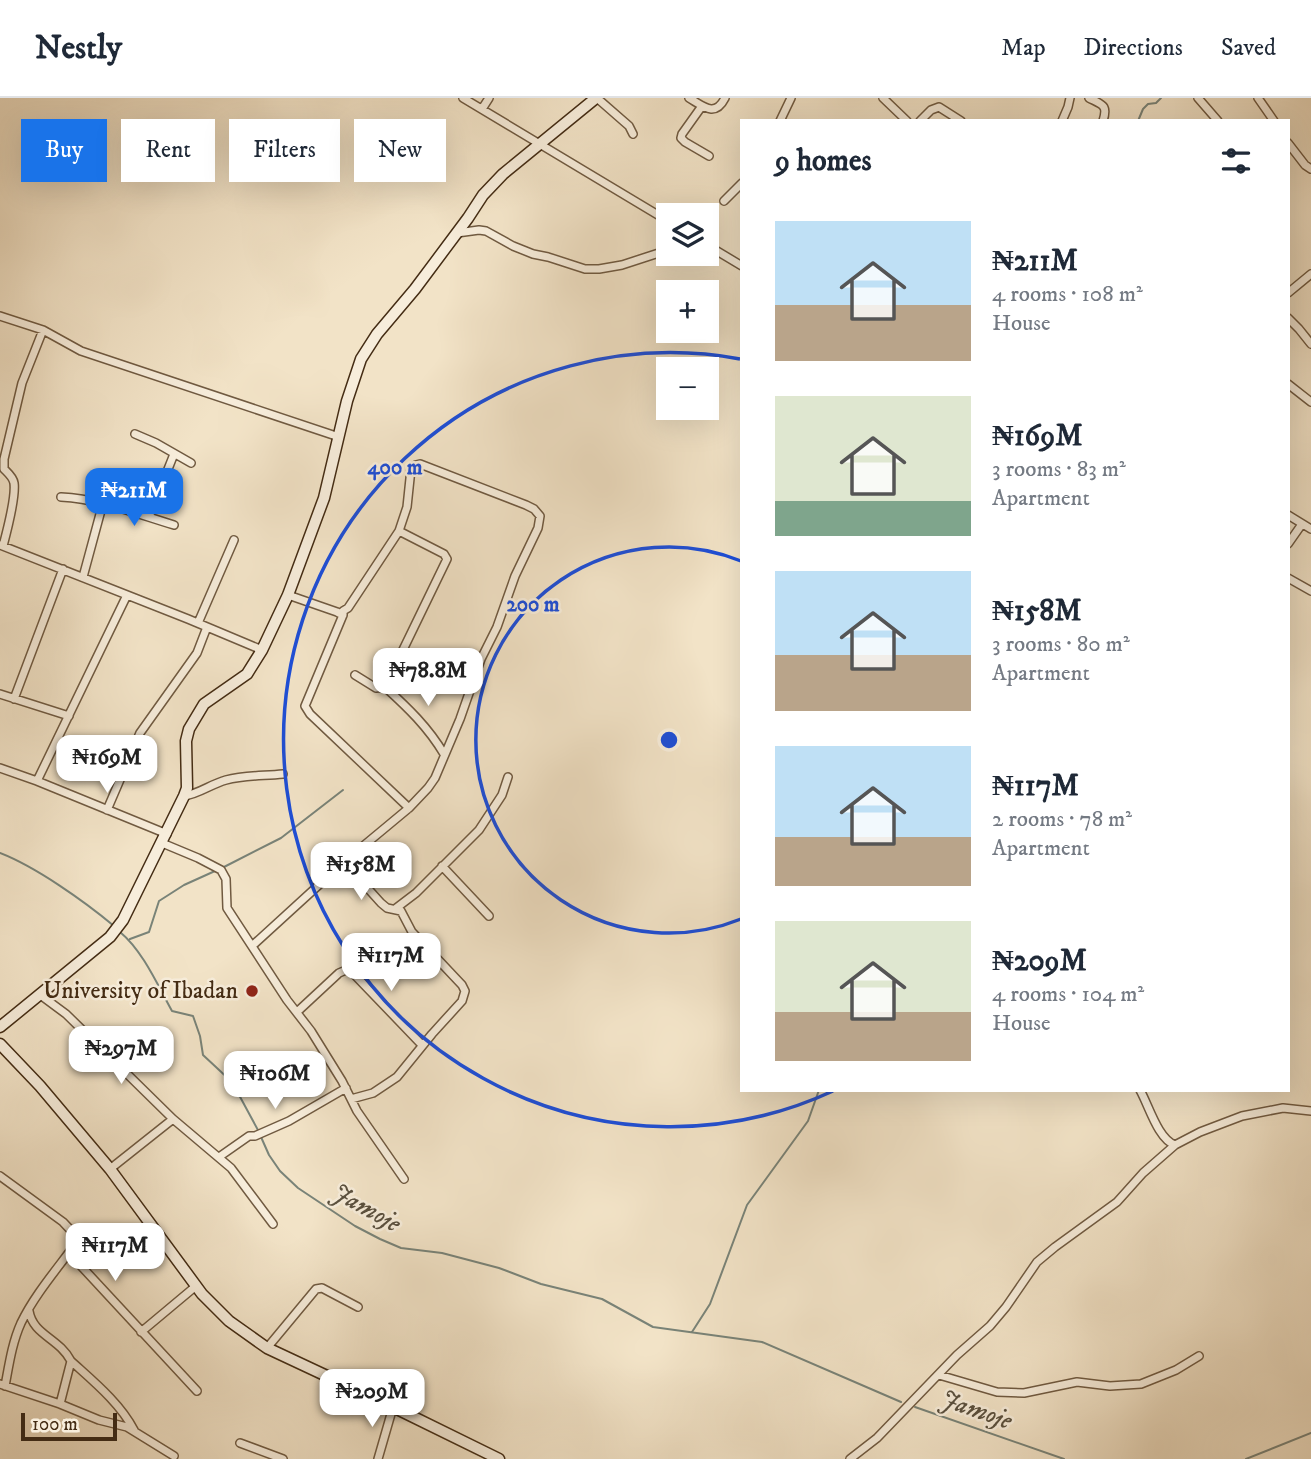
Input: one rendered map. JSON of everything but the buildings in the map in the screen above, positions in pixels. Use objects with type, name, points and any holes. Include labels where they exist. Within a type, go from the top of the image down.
[{"type":"street","points":[[463,98],[656,214]]},
{"type":"street","points":[[482,109],[489,98]]},
{"type":"street","points":[[0,1027],[110,937],[121,922],[165,838],[187,788],[189,729],[204,704],[247,674],[262,650],[288,595],[324,498],[347,401],[361,359],[377,334],[415,289],[483,195],[503,174],[596,98],[629,125],[633,134]]},
{"type":"street","points":[[689,98],[708,109],[720,107],[725,98]]},
{"type":"street","points":[[781,119],[791,98]]},
{"type":"street","points":[[883,98],[905,119]]},
{"type":"street","points":[[1063,119],[1070,98]]},
{"type":"street","points":[[1089,98],[1105,108],[1104,119]]},
{"type":"street","points":[[1198,98],[1216,119]]},
{"type":"street","points":[[1258,98],[1273,119]]},
{"type":"street","points":[[702,106],[681,138],[709,156]]},
{"type":"street","points":[[922,119],[931,110],[939,107],[958,119]]},
{"type":"street","points":[[1290,146],[1311,169]]},
{"type":"street","points":[[724,201],[740,185]]},
{"type":"street","points":[[457,233],[485,231],[533,254],[585,269],[622,265],[656,254]]},
{"type":"street","points":[[719,252],[740,265]]},
{"type":"street","points":[[1290,291],[1311,274]]},
{"type":"street","points":[[0,316],[43,330],[81,351],[339,437]]},
{"type":"street","points":[[1290,320],[1311,344]]},
{"type":"street","points":[[43,330],[22,383],[4,459],[4,469],[14,484],[2,545],[262,650]]},
{"type":"street","points":[[1290,386],[1311,402]]},
{"type":"street","points":[[135,434],[191,463]]},
{"type":"street","points":[[149,517],[174,454]]},
{"type":"street","points":[[252,946],[344,862],[409,808],[435,778],[515,576],[538,528],[541,519],[538,513],[526,505],[420,464],[411,469],[407,507],[399,531],[348,608],[343,611],[304,706],[409,808]]},
{"type":"street","points":[[0,475],[12,478]]},
{"type":"street","points":[[61,497],[103,503],[174,525]]},
{"type":"street","points":[[83,577],[103,503]]},
{"type":"street","points":[[1290,516],[1311,530]]},
{"type":"street","points":[[1290,541],[1303,524]]},
{"type":"street","points":[[385,687],[447,559],[444,554],[399,531]]},
{"type":"street","points":[[198,623],[234,540]]},
{"type":"street","points":[[14,699],[63,569]]},
{"type":"street","points":[[1290,579],[1311,591]]},
{"type":"street","points":[[37,781],[127,595]]},
{"type":"street","points":[[288,595],[342,615]]},
{"type":"street","points":[[107,810],[140,733],[197,653],[207,627]]},
{"type":"street","points":[[355,675],[376,688],[385,687],[416,715],[444,754]]},
{"type":"street","points":[[0,694],[69,716]]},
{"type":"street","points":[[0,768],[107,810],[165,838],[221,870],[226,879],[227,908],[287,1000],[311,1031],[351,1099],[404,1179]]},
{"type":"street","points":[[184,796],[193,795],[225,780],[283,774]]},
{"type":"street","points":[[395,909],[416,893],[478,830],[502,795],[508,777]]},
{"type":"street","points":[[344,862],[382,904],[401,911],[412,932],[465,991],[462,1002],[404,1069],[387,1085],[373,1093],[351,1099]]},
{"type":"street","points":[[442,866],[489,916]]},
{"type":"street","points":[[297,1012],[339,973],[350,970],[422,1045]]},
{"type":"street","points":[[39,994],[88,1034],[173,1119],[219,1157],[241,1179],[273,1224]]},
{"type":"street","points":[[0,1044],[40,1086],[110,1169],[196,1286],[229,1321],[267,1348],[499,1459]]},
{"type":"street","points":[[219,1157],[249,1136],[255,1136],[289,1121],[346,1088]]},
{"type":"street","points":[[1141,1092],[1158,1127],[1170,1143],[1175,1145]]},
{"type":"street","points":[[850,1459],[877,1438],[1006,1307],[1037,1262],[1117,1202],[1143,1173],[1175,1145],[1242,1116],[1283,1108],[1311,1111]]},
{"type":"street","points":[[110,1169],[173,1119]]},
{"type":"street","points":[[0,1176],[63,1222],[77,1237],[21,1323],[3,1385],[99,1420],[127,1427],[174,1456]]},
{"type":"street","points":[[69,1253],[197,1391]]},
{"type":"street","points":[[141,1332],[196,1286]]},
{"type":"street","points":[[267,1348],[316,1289],[322,1288],[358,1307]]},
{"type":"street","points":[[29,1311],[36,1328],[58,1343],[71,1361],[128,1419],[136,1432]]},
{"type":"street","points":[[939,1375],[998,1392],[1024,1393],[1077,1382],[1110,1386],[1142,1384],[1176,1370],[1199,1356]]},
{"type":"street","points":[[60,1404],[71,1361]]},
{"type":"street","points":[[378,1459],[393,1407]]},
{"type":"street","points":[[240,1443],[284,1459]]},
{"type":"waterway","points":[[1139,119],[1148,104],[1156,103],[1161,98]]},
{"type":"waterway","points":[[224,867],[281,838],[343,790]]},
{"type":"waterway","name":"Jamoje","points":[[0,853],[59,885],[114,926]]},
{"type":"waterway","points":[[130,939],[149,932],[159,901],[184,885],[215,871]]},
{"type":"waterway","name":"Jamoje","points":[[120,932],[143,959],[172,1011],[193,1016],[203,1055],[232,1082],[259,1132]]},
{"type":"waterway","points":[[692,1332],[710,1304],[747,1205],[808,1121],[818,1092]]},
{"type":"waterway","name":"Jamoje","points":[[261,1137],[280,1171],[298,1188],[355,1226],[401,1248],[442,1253],[499,1268],[541,1284],[602,1299],[653,1327],[762,1342],[901,1402]]},
{"type":"waterway","name":"Jamoje","points":[[915,1407],[1064,1459]]},
{"type":"waterway","points":[[1246,1459],[1311,1433]]},
{"type":"place","name":"University of Ibadan","points":[[252,991]]}]
